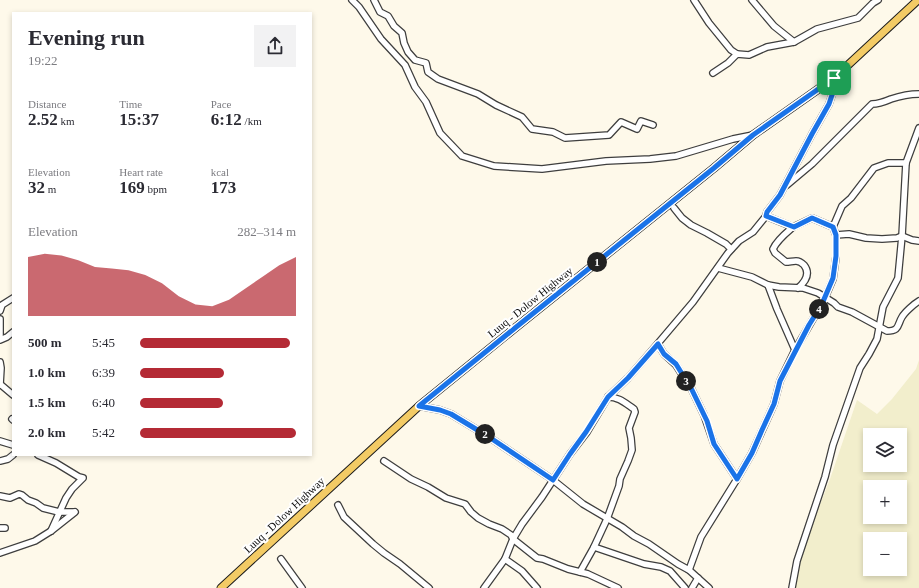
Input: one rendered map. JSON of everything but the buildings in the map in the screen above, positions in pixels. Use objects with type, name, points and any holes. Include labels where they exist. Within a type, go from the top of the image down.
[{"type":"main road","name":"Luuq - Dolow Highway","points":[[221,588],[419,406],[753,135],[834,78],[918,0]]},
{"type":"street","points":[[352,0],[359,7],[381,39],[405,65],[415,87],[426,102],[440,133],[462,156],[494,166],[542,169],[606,161],[676,156],[733,139],[753,135]]},
{"type":"street","points":[[374,0],[380,12],[388,16],[394,26],[402,33],[408,52],[415,60],[426,63],[428,72],[438,79],[478,94],[496,105],[522,117],[532,129],[553,132],[565,138],[608,135],[621,122],[637,129],[641,121],[653,125]]},
{"type":"street","points":[[694,0],[709,23],[731,50],[736,54],[749,55],[767,47],[794,42],[817,29],[858,18],[878,0]]},
{"type":"street","points":[[752,0],[774,26],[794,42]]},
{"type":"street","points":[[713,73],[728,63],[736,54]]},
{"type":"street","points":[[484,588],[505,559],[513,539],[522,524],[542,497],[608,397],[628,378],[658,344],[692,302],[731,249],[739,241],[753,232],[766,216],[767,212],[780,195],[829,104],[833,92],[834,78]]},
{"type":"street","points":[[784,187],[812,164],[872,104],[879,104],[907,95],[919,94]]},
{"type":"street","points":[[792,588],[797,561],[825,477],[833,445],[860,368],[877,339],[883,307],[898,278],[906,163],[919,128]]},
{"type":"street","points":[[689,570],[701,537],[752,453],[774,404],[780,381],[825,298],[833,278],[836,256],[836,235],[833,227],[842,206],[852,198],[874,168],[888,163],[906,163]]},
{"type":"street","points":[[674,208],[682,218],[691,225],[726,244],[731,249]]},
{"type":"street","points":[[766,216],[794,227]]},
{"type":"street","points":[[798,288],[804,283],[808,275],[807,268],[802,262],[786,262],[775,253],[773,248],[775,244],[794,227],[812,218],[833,227]]},
{"type":"street","points":[[836,235],[849,234],[866,238],[882,239],[897,238],[902,236],[919,241]]},
{"type":"street","points":[[718,268],[752,277],[779,287],[803,288],[818,294],[838,307],[852,312],[887,331],[893,331],[898,327],[902,317],[919,301]]},
{"type":"street","points":[[768,284],[777,309],[796,350]]},
{"type":"street","points":[[0,311],[2,305],[12,299]]},
{"type":"street","points":[[0,318],[0,339],[7,337],[12,333]]},
{"type":"street","points":[[658,344],[664,354],[676,364],[692,390],[707,421],[714,444],[737,479]]},
{"type":"street","points":[[0,362],[0,384],[12,394]]},
{"type":"street","points":[[580,572],[607,519],[619,486],[620,479],[632,450],[632,438],[629,428],[635,412],[634,409],[615,397],[608,397]]},
{"type":"street","points":[[419,406],[440,410],[451,414],[489,437],[553,480],[583,504],[689,570],[709,588]]},
{"type":"street","points":[[0,441],[12,445]]},
{"type":"street","points":[[0,461],[8,459],[12,456]]},
{"type":"street","points":[[49,458],[78,477],[83,478],[72,489],[59,512],[51,531]]},
{"type":"street","points":[[384,461],[411,479],[428,486],[446,498],[465,504],[478,518],[502,529],[511,535],[513,539],[537,558],[580,572],[618,588]]},
{"type":"street","points":[[0,496],[10,498],[19,494],[28,500],[36,502],[43,508],[59,512],[74,512],[51,531],[35,540],[0,553]]},
{"type":"street","points":[[338,505],[344,517],[373,544],[400,564],[428,588]]},
{"type":"street","points":[[594,547],[670,571],[685,588]]},
{"type":"street","points":[[281,559],[302,588]]},
{"type":"street","points":[[505,559],[522,571],[537,588]]},
{"type":"street","points":[[692,588],[698,578]]},
{"type":"street","points":[[601,588],[603,581]]},
{"type":"shaded area","points":[[919,360],[919,588],[795,588],[800,561],[810,530],[830,479],[857,400],[877,414],[892,399],[916,369]]},
{"type":"route","points":[[834,78],[833,92],[829,104],[780,195],[767,212],[766,216],[794,227],[812,218],[833,227],[836,235],[836,256],[833,278],[822,304],[809,325],[780,381],[774,404],[752,453],[737,479],[714,444],[707,421],[692,390],[676,364],[664,354],[658,344],[628,378],[608,397],[553,480],[489,437],[451,414],[440,410],[419,406],[753,135],[834,78]]}]
